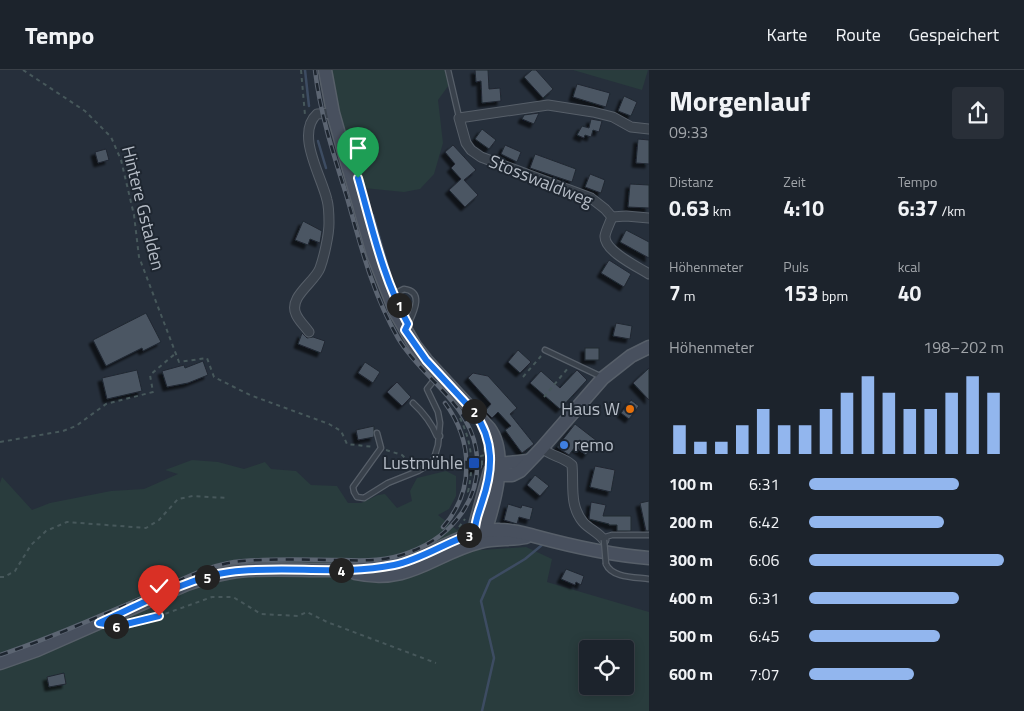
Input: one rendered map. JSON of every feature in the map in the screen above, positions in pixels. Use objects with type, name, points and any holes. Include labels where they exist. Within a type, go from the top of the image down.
[{"type":"street","points":[[0,663],[37,650],[206,577],[249,570],[341,570],[365,576],[395,575],[421,567],[467,546],[481,535],[496,469],[498,450],[492,433],[415,346],[396,314],[374,254],[333,113],[326,70]]},
{"type":"street","points":[[460,118],[548,105],[594,112],[613,117],[631,127],[649,129]]},
{"type":"street","points":[[309,332],[295,313],[295,306],[298,297],[319,270],[329,226],[328,203],[313,165],[310,123],[313,118],[322,113],[333,113]]},
{"type":"street","name":"Stosswaldweg","points":[[460,118],[466,143],[471,150],[492,162],[591,198],[612,217]]},
{"type":"street","points":[[649,218],[612,217],[605,237],[613,251],[649,274]]},
{"type":"street","points":[[496,469],[506,476],[516,474],[542,448],[604,378],[631,356],[649,347]]},
{"type":"street","points":[[542,448],[550,455],[561,458],[572,465],[572,498],[577,513],[584,523],[603,539]]},
{"type":"street","points":[[481,535],[533,536],[600,551],[649,558]]},
{"type":"lane","name":"Stosswaldweg","points":[[448,70],[460,118]]},
{"type":"lane","points":[[389,297],[404,289],[412,292],[415,296],[416,305],[405,330]]},
{"type":"lane","points":[[545,350],[604,378]]},
{"type":"lane","points":[[378,433],[381,448],[354,487],[354,492],[358,497],[364,498],[388,483],[418,471],[433,462],[440,436],[440,423],[438,412],[426,391],[439,374]]},
{"type":"lane","points":[[413,403],[425,414],[437,436],[440,436]]},
{"type":"lane","points":[[649,535],[612,535],[603,539],[606,564],[610,571],[616,574],[649,579]]},
{"type":"path","name":"Hintere Gstalden","points":[[23,70],[85,111],[111,137],[121,160],[134,214],[139,257],[179,362],[207,358],[214,377],[250,395],[329,424],[341,431],[347,444],[381,448]]},
{"type":"path","points":[[301,70],[305,116],[313,118]]},
{"type":"path","points":[[524,377],[545,350]]},
{"type":"path","points":[[0,442],[63,431],[76,426],[106,404],[153,392],[150,375],[176,352]]},
{"type":"path","points":[[544,397],[573,362]]},
{"type":"path","points":[[460,418],[471,450],[472,467],[468,492],[477,495]]},
{"type":"path","points":[[381,448],[402,455],[418,471]]},
{"type":"path","points":[[0,578],[15,570],[31,545],[46,531],[66,522],[146,528],[159,520],[178,500],[193,496],[227,498]]},
{"type":"path","points":[[118,626],[159,616],[212,597],[234,597],[261,614],[298,616],[307,612],[327,622],[436,663]]},
{"type":"shaded area","points":[[325,70],[448,70],[451,82],[438,100],[443,143],[434,174],[420,189],[404,192],[354,187]]},
{"type":"shaded area","points":[[573,70],[648,70],[642,90]]},
{"type":"shaded area","points":[[192,460],[218,462],[244,469],[265,462],[271,469],[296,471],[311,485],[337,486],[348,503],[361,503],[378,495],[385,494],[397,508],[412,501],[410,491],[417,478],[446,471],[456,476],[456,496],[449,509],[438,515],[457,530],[462,525],[465,526],[473,516],[470,514],[478,503],[471,523],[461,533],[482,550],[526,547],[552,559],[547,582],[649,612],[649,711],[0,711],[0,483],[2,477],[32,510],[50,503],[111,491],[144,489],[178,474],[165,470]]},
{"type":"building","points":[[475,70],[488,70],[489,89],[500,88],[501,101],[482,103],[481,81],[476,82]]},
{"type":"building","points":[[532,70],[536,70],[553,89],[543,98],[524,77]]},
{"type":"building","points":[[577,84],[610,93],[606,107],[573,97]]},
{"type":"building","points":[[624,96],[637,102],[631,116],[618,111]]},
{"type":"building","points":[[539,113],[534,124],[522,119],[524,115]]},
{"type":"building","points":[[591,119],[602,121],[599,132],[593,130],[591,137],[585,135],[584,138],[577,135],[582,126],[589,128]]},
{"type":"building","points":[[482,129],[496,140],[489,149],[475,139]]},
{"type":"building","points":[[638,139],[649,140],[649,164],[636,163]]},
{"type":"building","points":[[453,145],[476,170],[464,180],[478,195],[465,207],[449,190],[461,179],[451,168],[455,164],[445,152]]},
{"type":"building","points":[[505,145],[521,152],[517,162],[501,154]]},
{"type":"building","points":[[106,149],[109,160],[98,163],[95,152]]},
{"type":"building","points":[[535,154],[576,169],[572,182],[530,168]]},
{"type":"building","points":[[590,174],[605,180],[601,193],[585,187]]},
{"type":"building","points":[[630,184],[649,185],[649,208],[628,207]]},
{"type":"building","points":[[303,221],[322,231],[320,243],[310,239],[308,245],[295,240]]},
{"type":"building","points":[[626,230],[649,242],[649,258],[620,242]]},
{"type":"building","points":[[609,260],[631,274],[624,287],[601,273]]},
{"type":"building","points":[[146,313],[161,342],[143,351],[142,348],[106,366],[93,340]]},
{"type":"building","points":[[616,323],[632,326],[630,339],[613,336]]},
{"type":"building","points":[[302,333],[307,338],[313,337],[325,341],[321,353],[298,344]]},
{"type":"building","points":[[585,348],[599,348],[599,360],[585,360]]},
{"type":"building","points":[[518,350],[531,362],[520,373],[508,362]]},
{"type":"building","points":[[203,361],[208,375],[188,383],[167,387],[162,371],[184,365],[185,368]]},
{"type":"building","points":[[365,362],[380,372],[373,383],[358,373]]},
{"type":"building","points":[[649,368],[649,400],[633,383]]},
{"type":"building","points":[[137,370],[142,391],[107,399],[102,378]]},
{"type":"building","points":[[577,370],[587,380],[560,409],[530,383],[541,371],[560,388]]},
{"type":"building","points":[[473,373],[488,376],[517,408],[510,414],[534,444],[522,453],[505,430],[511,426],[498,412],[492,418],[485,411],[491,404],[468,378]]},
{"type":"building","points":[[397,382],[411,397],[402,406],[387,392]]},
{"type":"building","name":"Haus W","points":[[631,400],[639,406],[629,419],[621,413]]},
{"type":"building","points":[[575,424],[597,441],[586,455],[575,447],[569,455],[557,447]]},
{"type":"building","points":[[374,426],[374,437],[358,440],[356,430]]},
{"type":"building","points":[[470,460],[484,460],[482,469],[470,469]]},
{"type":"building","points":[[595,466],[615,470],[611,492],[590,487]]},
{"type":"building","points":[[535,475],[549,486],[540,496],[527,485]]},
{"type":"building","points":[[649,501],[649,531],[646,531],[640,503]]},
{"type":"building","points":[[591,502],[606,505],[603,516],[631,516],[631,531],[617,531],[617,525],[609,525],[589,519]]},
{"type":"building","points":[[508,504],[521,508],[522,505],[533,508],[530,520],[519,517],[517,524],[504,520]]},
{"type":"building","points":[[566,569],[584,576],[581,585],[576,582],[575,585],[561,579]]},
{"type":"building","points":[[64,673],[66,684],[49,687],[47,677]]},
{"type":"waterway","points":[[305,70],[309,106]]},
{"type":"waterway","points":[[318,141],[326,168]]},
{"type":"waterway","points":[[373,215],[390,274]]},
{"type":"waterway","points":[[482,711],[494,658],[481,601],[490,580],[525,559],[542,545]]},
{"type":"railway","points":[[0,655],[72,628],[187,577],[222,564],[288,559],[385,559],[410,552],[440,536],[452,525],[470,498],[475,483],[477,467],[476,449],[471,432],[464,417],[454,404],[398,338],[381,303],[368,268],[332,148],[320,102],[315,70]]},
{"type":"railway","points":[[443,527],[461,498],[466,466],[465,449],[461,433],[445,403]]},
{"type":"place","name":"Haus W","points":[[630,409]]},
{"type":"place","name":"remo","points":[[564,445]]},
{"type":"place","name":"Lustmühle","points":[[474,463]]},
{"type":"route","points":[[159,616],[118,626],[99,623],[206,577],[249,570],[341,570],[382,567],[415,558],[475,533],[476,522],[490,474],[491,463],[487,439],[480,420],[474,412],[426,360],[405,330],[408,324],[385,272],[358,178]]}]
